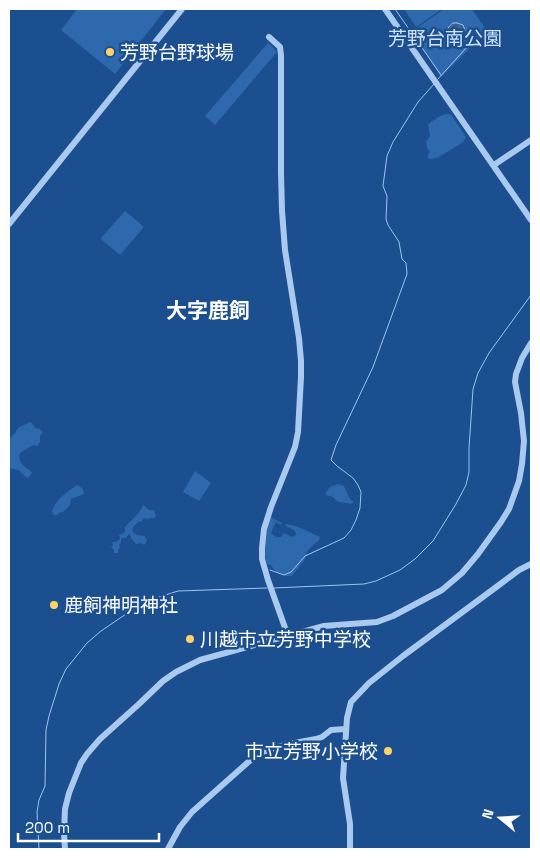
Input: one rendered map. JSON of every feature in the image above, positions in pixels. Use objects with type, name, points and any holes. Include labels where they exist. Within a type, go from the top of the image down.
[{"type":"street","points":[[9,224],[182,9]]},
{"type":"street","points":[[385,9],[531,220]]},
{"type":"street","points":[[269,37],[280,47],[282,55],[281,173],[283,221],[285,250],[298,329],[301,361],[298,426],[295,447],[274,498],[262,540],[262,559],[288,636]]},
{"type":"street","points":[[494,165],[531,140]]},
{"type":"street","points":[[65,849],[64,817],[66,801],[81,763],[100,739],[163,681],[200,660],[324,626],[364,624],[384,620],[442,590],[462,573],[478,554],[508,509],[519,481],[524,441],[515,382],[522,358],[531,343]]},
{"type":"street","points":[[350,849],[350,824],[343,778],[345,729],[350,706],[369,683],[402,656],[519,570],[531,564]]},
{"type":"street","points":[[168,849],[180,827],[192,812],[255,756],[284,745],[322,737],[331,730],[345,729]]},
{"type":"green space","name":"芳野台野球場","points":[[77,9],[166,9],[115,74],[61,30]]},
{"type":"green space","points":[[404,9],[442,9],[416,27]]},
{"type":"green space","name":"芳野台南公園","points":[[444,9],[472,9],[489,34],[472,46],[441,77],[411,32]]},
{"type":"green space","points":[[268,43],[277,52],[215,125],[205,116]]},
{"type":"green space","points":[[446,114],[452,116],[466,138],[462,143],[437,158],[430,159],[427,157],[430,152],[426,142],[430,136],[428,124]]},
{"type":"green space","points":[[125,211],[143,228],[120,255],[101,238]]},
{"type":"green space","points":[[30,422],[43,433],[40,436],[38,446],[33,445],[20,453],[21,462],[32,472],[27,478],[17,470],[9,469],[9,439],[18,428]]},
{"type":"green space","points":[[195,471],[211,483],[199,501],[183,492]]},
{"type":"green space","points":[[338,484],[344,486],[350,499],[354,502],[351,504],[339,502],[333,497],[326,495],[330,487]]},
{"type":"green space","points":[[77,485],[82,488],[84,494],[71,499],[70,505],[63,512],[54,515],[52,512],[53,508],[58,500]]},
{"type":"green space","points":[[143,505],[149,510],[154,510],[156,516],[148,519],[144,518],[132,530],[135,534],[145,536],[147,539],[146,543],[144,545],[141,543],[136,544],[129,534],[126,538],[122,538],[118,553],[114,553],[111,547],[113,545],[112,542],[120,539],[119,535],[125,532],[125,527]]},
{"type":"green space","points":[[270,517],[282,523],[281,525],[276,522],[271,533],[276,537],[281,537],[284,533],[292,537],[296,535],[295,531],[285,524],[298,527],[320,537],[307,551],[305,559],[292,576],[280,574],[271,565],[267,564],[265,547]]},
{"type":"shaded area","points":[[453,23],[463,25],[465,30],[457,34],[457,38],[460,40],[453,44],[447,40],[446,34],[448,28]]},
{"type":"waterway","points":[[395,9],[441,75]]},
{"type":"waterway","points":[[438,79],[467,47],[460,40]]},
{"type":"waterway","points":[[270,570],[284,575],[291,572],[305,556],[344,538],[356,520],[360,508],[361,492],[353,478],[331,460],[336,445],[373,367],[407,274],[406,263],[402,259],[399,242],[386,219],[387,196],[383,186],[387,156],[393,142],[418,102],[434,84]]},
{"type":"waterway","points":[[274,588],[364,584],[376,581],[400,570],[415,559],[433,541],[466,485],[469,472],[473,389],[478,373],[489,353],[531,295]]},
{"type":"waterway","points":[[39,849],[37,812],[39,800],[45,786],[46,730],[49,716],[66,669],[87,643],[129,612],[159,597],[178,591],[267,588]]},
{"type":"place","name":"芳野台野球場","points":[[110,52]]},
{"type":"place","name":"鹿飼神明神社","points":[[54,605]]},
{"type":"place","name":"川越市立芳野中学校","points":[[190,639]]},
{"type":"place","name":"市立芳野小学校","points":[[388,751]]},
{"type":"district","name":"大字鹿飼","points":[[208,310]]}]
